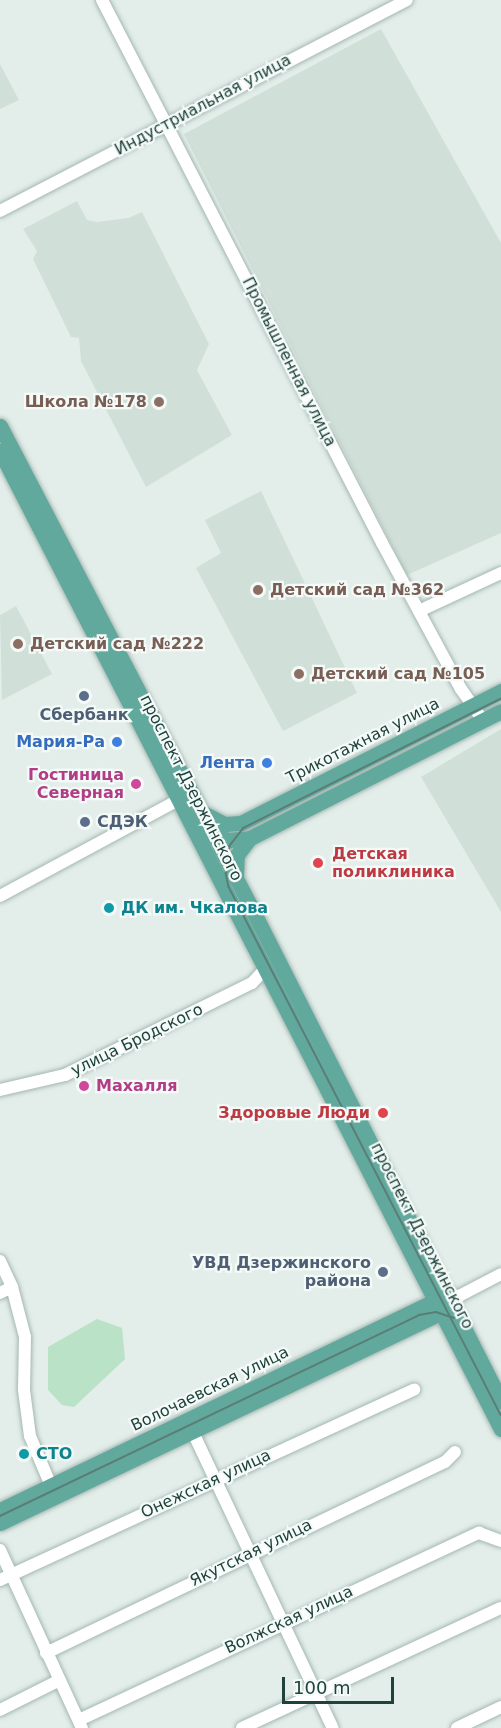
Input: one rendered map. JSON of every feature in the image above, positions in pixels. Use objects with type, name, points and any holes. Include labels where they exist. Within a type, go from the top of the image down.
[{"type":"main road","name":"проспект Дзержинского","points":[[0,426],[193,814],[223,889],[264,970],[501,1401]]},
{"type":"main road","name":"проспект Дзержинского","points":[[0,451],[177,800],[193,814]]},
{"type":"main road","name":"Трикотажная улица","points":[[241,823],[501,691]]},
{"type":"main road","points":[[226,847],[250,838],[501,711]]},
{"type":"main road","points":[[193,814],[225,824],[241,823]]},
{"type":"main road","points":[[193,814],[226,847]]},
{"type":"main road","points":[[223,889],[226,847],[241,823]]},
{"type":"main road","points":[[236,878],[237,855],[250,838]]},
{"type":"main road","name":"проспект Дзержинского","points":[[226,847],[236,878],[447,1302],[501,1429]]},
{"type":"main road","name":"Волочаевская улица","points":[[190,1427],[423,1321],[447,1302]]},
{"type":"main road","name":"Волочаевская улица","points":[[0,1523],[54,1492],[447,1302]]},
{"type":"main road","name":"Волочаевская улица","points":[[0,1510],[54,1492]]},
{"type":"street","name":"Промышленная улица","points":[[102,0],[419,611],[471,706],[483,720]]},
{"type":"street","name":"Индустриальная улица","points":[[0,211],[407,0]]},
{"type":"street","points":[[419,611],[501,573]]},
{"type":"street","points":[[0,896],[177,800]]},
{"type":"street","name":"улица Бродского","points":[[0,1090],[65,1075],[252,983],[264,970]]},
{"type":"street","points":[[0,1261],[6,1290],[25,1337],[24,1390],[30,1436],[54,1492]]},
{"type":"street","points":[[447,1302],[501,1274]]},
{"type":"street","name":"Онежская улица","points":[[5,1577],[215,1479],[414,1390]]},
{"type":"street","points":[[190,1427],[333,1728]]},
{"type":"street","name":"Якутская улица","points":[[46,1653],[250,1553],[445,1462],[455,1452]]},
{"type":"street","name":"Волжская улица","points":[[81,1724],[283,1623],[478,1533],[501,1541]]},
{"type":"street","points":[[0,1550],[5,1577],[81,1724]]},
{"type":"street","points":[[242,1728],[501,1608]]},
{"type":"street","points":[[0,1710],[58,1681]]},
{"type":"street","points":[[457,1728],[501,1707]]},
{"type":"shaded area","points":[[381,29],[501,243],[501,533],[407,575],[184,134]]},
{"type":"shaded area","points":[[0,64],[19,100],[0,109]]},
{"type":"shaded area","points":[[77,201],[87,220],[97,222],[128,218],[142,212],[209,344],[197,370],[232,435],[146,487],[81,361],[79,338],[71,337],[33,259],[37,251],[23,229]]},
{"type":"shaded area","points":[[261,491],[357,693],[283,731],[196,568],[221,553],[205,520]]},
{"type":"shaded area","name":"Детский сад №222","points":[[16,606],[52,674],[2,700],[0,615]]},
{"type":"shaded area","points":[[501,729],[501,912],[421,777]]},
{"type":"green space","points":[[97,1319],[122,1328],[125,1359],[74,1407],[62,1405],[48,1390],[48,1347]]},
{"type":"tram line","points":[[501,699],[244,828],[230,846],[226,873],[229,887],[501,1415]]},
{"type":"tram line","points":[[0,1516],[419,1315],[436,1312],[454,1318]]},
{"type":"place","name":"Школа №178","points":[[159,402]]},
{"type":"place","name":"Детский сад №362","points":[[258,590]]},
{"type":"place","name":"Детский сад №222","points":[[18,644]]},
{"type":"place","name":"Детский сад №105","points":[[299,674]]},
{"type":"place","name":"Сбербанк","points":[[84,696]]},
{"type":"place","name":"Мария-Ра","points":[[117,742]]},
{"type":"place","name":"Лента","points":[[267,763]]},
{"type":"place","name":"Гостиница Северная","points":[[136,784]]},
{"type":"place","name":"СДЭК","points":[[85,822]]},
{"type":"place","name":"Детская поликлиника","points":[[318,863]]},
{"type":"place","name":"ДК им. Чкалова","points":[[109,908]]},
{"type":"place","name":"Махалля","points":[[84,1086]]},
{"type":"place","name":"Здоровые Люди","points":[[383,1113]]},
{"type":"place","name":"УВД Дзержинского района","points":[[383,1272]]},
{"type":"place","name":"СТО","points":[[24,1454]]}]
